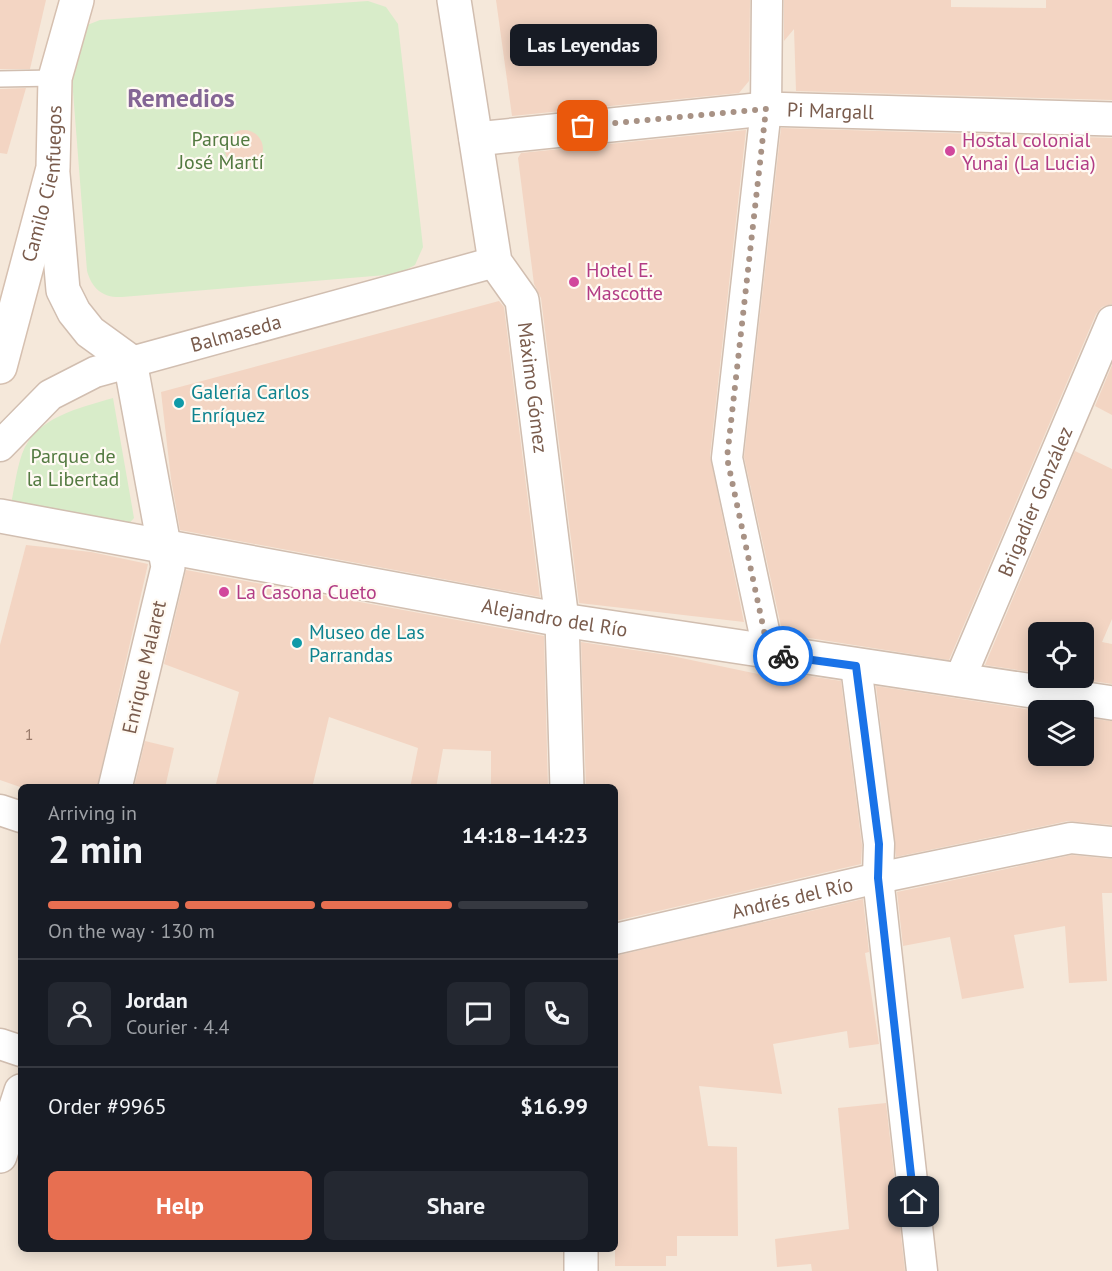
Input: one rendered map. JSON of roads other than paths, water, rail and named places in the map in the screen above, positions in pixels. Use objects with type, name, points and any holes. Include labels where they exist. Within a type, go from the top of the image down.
[{"type":"street","name":"Camilo Cienfuegos","points":[[0,367],[52,168],[55,78],[83,0]]},
{"type":"street","name":"Máximo Gómez","points":[[454,0],[495,262],[522,300],[562,620],[567,784]]},
{"type":"street","points":[[767,0],[766,109],[727,458],[769,654]]},
{"type":"street","name":"Pi Margall","points":[[476,139],[766,109],[1112,119]]},
{"type":"street","points":[[52,168],[63,290],[74,312],[90,332],[130,362]]},
{"type":"street","name":"Balmaseda","points":[[0,447],[50,395],[95,372],[495,262]]},
{"type":"street","name":"Brigadier González","points":[[959,681],[1112,321]]},
{"type":"street","name":"Enrique Malaret","points":[[117,784],[168,567],[130,362]]},
{"type":"street","name":"Alejandro del Río","points":[[0,516],[562,620],[769,654],[1112,703]]},
{"type":"street","points":[[856,666],[879,844],[878,878],[922,1271]]},
{"type":"street","points":[[0,810],[18,817]]},
{"type":"street","name":"Andrés del Río","points":[[618,938],[878,878],[1071,838],[1112,842]]},
{"type":"street","points":[[0,1044],[18,1050]]},
{"type":"street","points":[[0,1156],[18,1100]]},
{"type":"street","points":[[581,1252],[581,1271]]},
{"type":"lane","points":[[0,79],[55,78]]},
{"type":"place","name":"Las Leyendas","points":[[583,126]]},
{"type":"place","name":"Hostal colonial Yunai (La Lucia)","points":[[950,151]]},
{"type":"place","name":"Hotel E. Mascotte","points":[[574,282]]},
{"type":"place","name":"Galería Carlos Enríquez","points":[[179,403]]},
{"type":"place","name":"La Casona Cueto","points":[[224,592]]},
{"type":"place","name":"Museo de Las Parrandas","points":[[297,643]]},
{"type":"district","name":"Remedios","points":[[181,97]]},
{"type":"park label","name":"Parque José Martí","points":[[221,150]]},
{"type":"park label","name":"Parque de la Libertad","points":[[73,468]]}]
